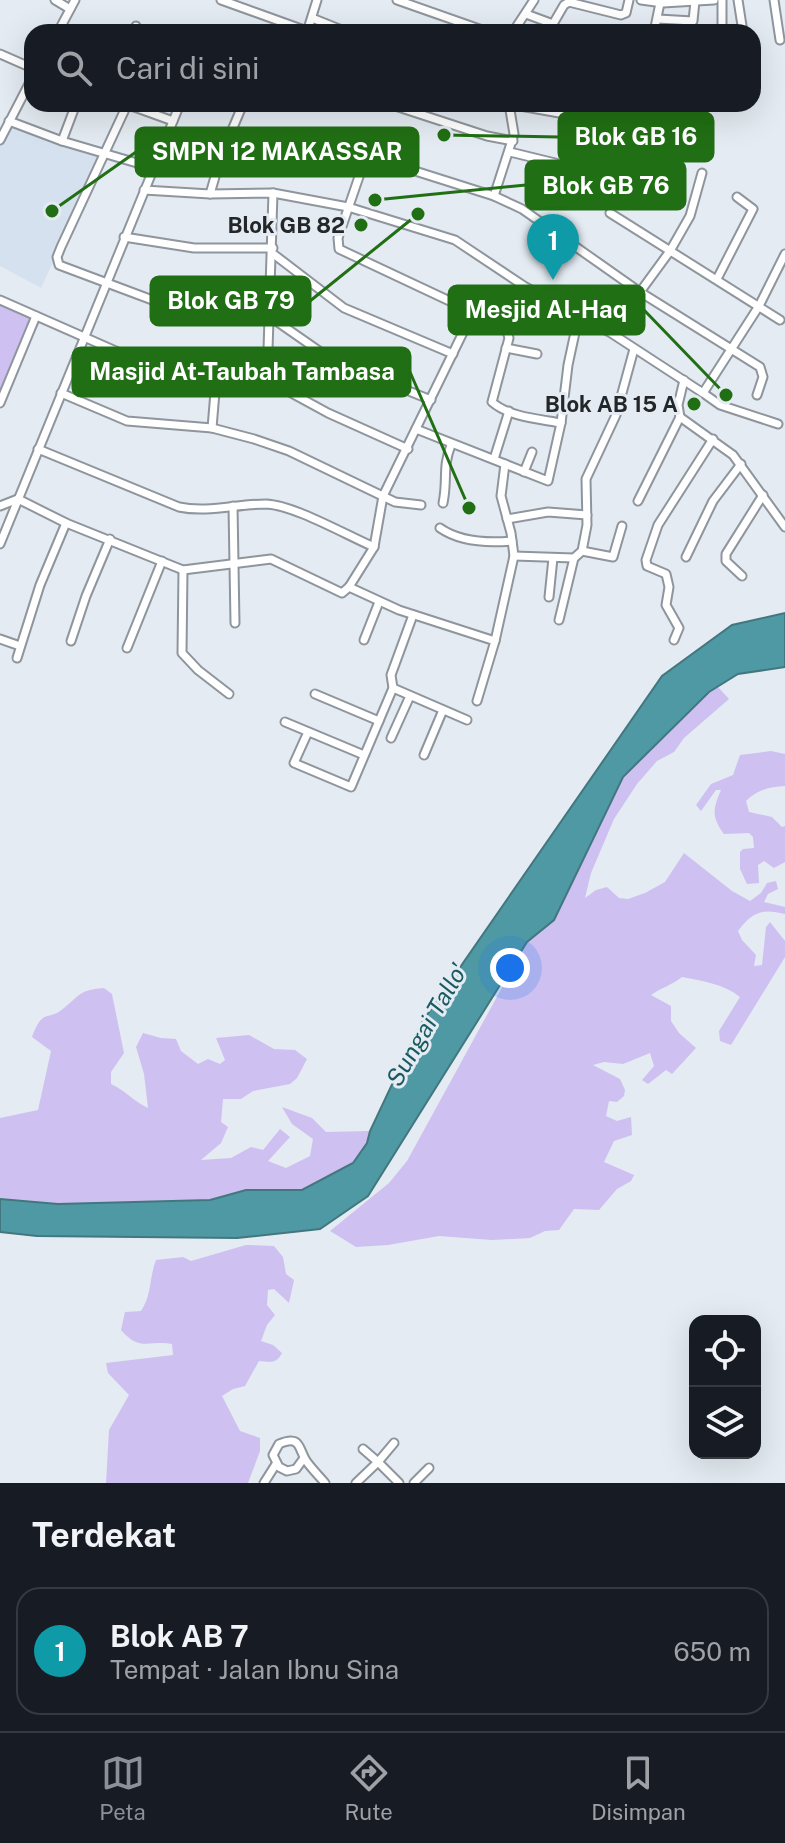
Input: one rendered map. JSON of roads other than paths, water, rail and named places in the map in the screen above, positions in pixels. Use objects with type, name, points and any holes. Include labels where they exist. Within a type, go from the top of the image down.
[{"type":"street","points":[[55,0],[70,9]]},
{"type":"street","points":[[62,24],[75,0]]},
{"type":"street","points":[[221,0],[286,24]]},
{"type":"street","points":[[310,24],[317,0]]},
{"type":"street","points":[[397,0],[465,24]]},
{"type":"street","points":[[519,24],[534,0]]},
{"type":"street","points":[[526,14],[555,23],[564,5],[569,2],[621,15],[626,13],[629,0]]},
{"type":"street","points":[[641,0],[714,0]]},
{"type":"street","points":[[722,0],[722,24]]},
{"type":"street","points":[[738,0],[742,24]]},
{"type":"street","points":[[774,0],[780,40]]},
{"type":"street","points":[[658,19],[693,21],[695,1]]},
{"type":"street","points":[[656,24],[662,2]]},
{"type":"street","points":[[312,18],[327,24]]},
{"type":"street","points":[[0,54],[24,64]]},
{"type":"street","points":[[0,140],[24,93]]},
{"type":"street","points":[[62,141],[73,112]]},
{"type":"street","points":[[124,112],[57,257],[63,268],[165,303],[270,313],[332,360],[431,400]]},
{"type":"street","points":[[149,112],[173,121]]},
{"type":"street","points":[[0,544],[177,112]]},
{"type":"street","points":[[210,194],[221,156],[240,112]]},
{"type":"street","points":[[414,112],[487,136],[513,141]]},
{"type":"street","points":[[494,196],[513,141],[511,112]]},
{"type":"street","points":[[554,112],[565,114]]},
{"type":"street","points":[[9,121],[105,155],[154,168]]},
{"type":"street","points":[[510,152],[588,171]]},
{"type":"street","points":[[561,423],[509,411],[492,402],[510,334],[507,331],[339,249],[338,238],[363,165],[368,159],[374,158],[494,196],[522,209],[640,292],[762,369],[763,377],[757,395]]},
{"type":"street","points":[[640,292],[670,251],[690,216],[702,173]]},
{"type":"street","points":[[144,190],[210,194],[273,193],[348,207],[445,236],[527,288],[579,314],[720,405],[778,424]]},
{"type":"street","points":[[259,375],[267,358],[273,193]]},
{"type":"street","points":[[717,279],[753,209],[737,197]]},
{"type":"street","points":[[610,213],[780,320]]},
{"type":"street","points":[[124,237],[182,247],[273,251],[344,308],[453,354]]},
{"type":"street","points":[[703,393],[759,306],[785,254]]},
{"type":"street","points":[[0,300],[143,363],[245,370],[259,375],[328,413],[408,449]]},
{"type":"street","points":[[0,506],[18,499],[66,523],[183,570],[271,559],[289,565],[340,593],[347,589],[374,547],[383,496],[473,312]]},
{"type":"street","points":[[416,429],[548,481],[579,314]]},
{"type":"street","points":[[0,403],[36,316]]},
{"type":"street","points":[[506,348],[537,354]]},
{"type":"street","points":[[559,620],[574,558],[582,551],[587,515],[586,479],[616,415],[634,349]]},
{"type":"street","points":[[212,428],[217,368]]},
{"type":"street","points":[[638,501],[680,417],[678,405],[684,380]]},
{"type":"street","points":[[61,393],[127,421],[212,428],[289,451],[395,502],[421,505]]},
{"type":"street","points":[[494,459],[509,411]]},
{"type":"street","points":[[680,417],[713,439],[741,464],[785,527]]},
{"type":"street","points":[[674,640],[679,628],[666,605],[669,587],[666,574],[647,566],[646,560],[658,525],[713,439]]},
{"type":"street","points":[[443,503],[447,484],[444,466],[451,445]]},
{"type":"street","points":[[38,449],[179,507],[203,510],[277,506],[374,547]]},
{"type":"street","points":[[524,472],[532,452]]},
{"type":"street","points":[[477,701],[495,641],[514,556],[501,496],[505,464]]},
{"type":"street","points":[[686,557],[702,519],[721,488],[741,464]]},
{"type":"street","points":[[742,576],[726,561],[726,554],[763,495]]},
{"type":"street","points":[[233,506],[235,623]]},
{"type":"street","points":[[507,519],[540,512],[587,515]]},
{"type":"street","points":[[17,658],[40,585],[66,523]]},
{"type":"street","points":[[582,551],[613,557],[622,526]]},
{"type":"street","points":[[440,528],[469,539],[512,541]]},
{"type":"street","points":[[71,641],[110,539]]},
{"type":"street","points":[[514,556],[574,558]]},
{"type":"street","points":[[549,597],[553,558]]},
{"type":"street","points":[[127,648],[162,561]]},
{"type":"street","points":[[183,570],[182,653],[229,694]]},
{"type":"street","points":[[347,589],[413,615],[495,641]]},
{"type":"street","points":[[364,640],[379,602]]},
{"type":"street","points":[[308,732],[294,763],[351,787],[393,688],[391,675],[413,615]]},
{"type":"street","points":[[0,639],[20,646]]},
{"type":"street","points":[[393,688],[467,720]]},
{"type":"street","points":[[315,694],[379,721]]},
{"type":"street","points":[[391,738],[410,696]]},
{"type":"street","points":[[424,755],[443,710]]},
{"type":"street","points":[[285,722],[364,755]]},
{"type":"street","points":[[304,1458],[291,1471],[283,1470],[276,1464],[274,1451],[283,1442],[296,1443],[325,1483]]},
{"type":"street","points":[[356,1483],[394,1443]]},
{"type":"street","points":[[363,1449],[399,1483]]},
{"type":"street","points":[[264,1483],[276,1464]]},
{"type":"street","points":[[414,1483],[429,1468]]},
{"type":"water","name":"Sungai Tallo'","points":[[785,613],[785,667],[738,674],[709,692],[623,777],[554,920],[527,942],[368,1196],[320,1229],[237,1238],[37,1236],[0,1232],[0,1199],[58,1204],[210,1200],[246,1190],[302,1190],[353,1163],[367,1143],[420,1025],[662,676],[732,625]]},
{"type":"place","name":"Blok GB 16","points":[[444,135]]},
{"type":"place","name":"Blok GB 76","points":[[375,200]]},
{"type":"place","name":"SMPN 12 MAKASSAR","points":[[52,211]]},
{"type":"place","name":"Blok GB 79","points":[[418,214]]},
{"type":"place","name":"Blok GB 82","points":[[361,225]]},
{"type":"place","name":"Blok AB 7","points":[[553,280]]},
{"type":"place","name":"Mesjid Al-Haq","points":[[726,395]]},
{"type":"place","name":"Blok AB 15 A","points":[[694,404]]},
{"type":"place","name":"Masjid At-Taubah Tambasa","points":[[469,508]]}]
